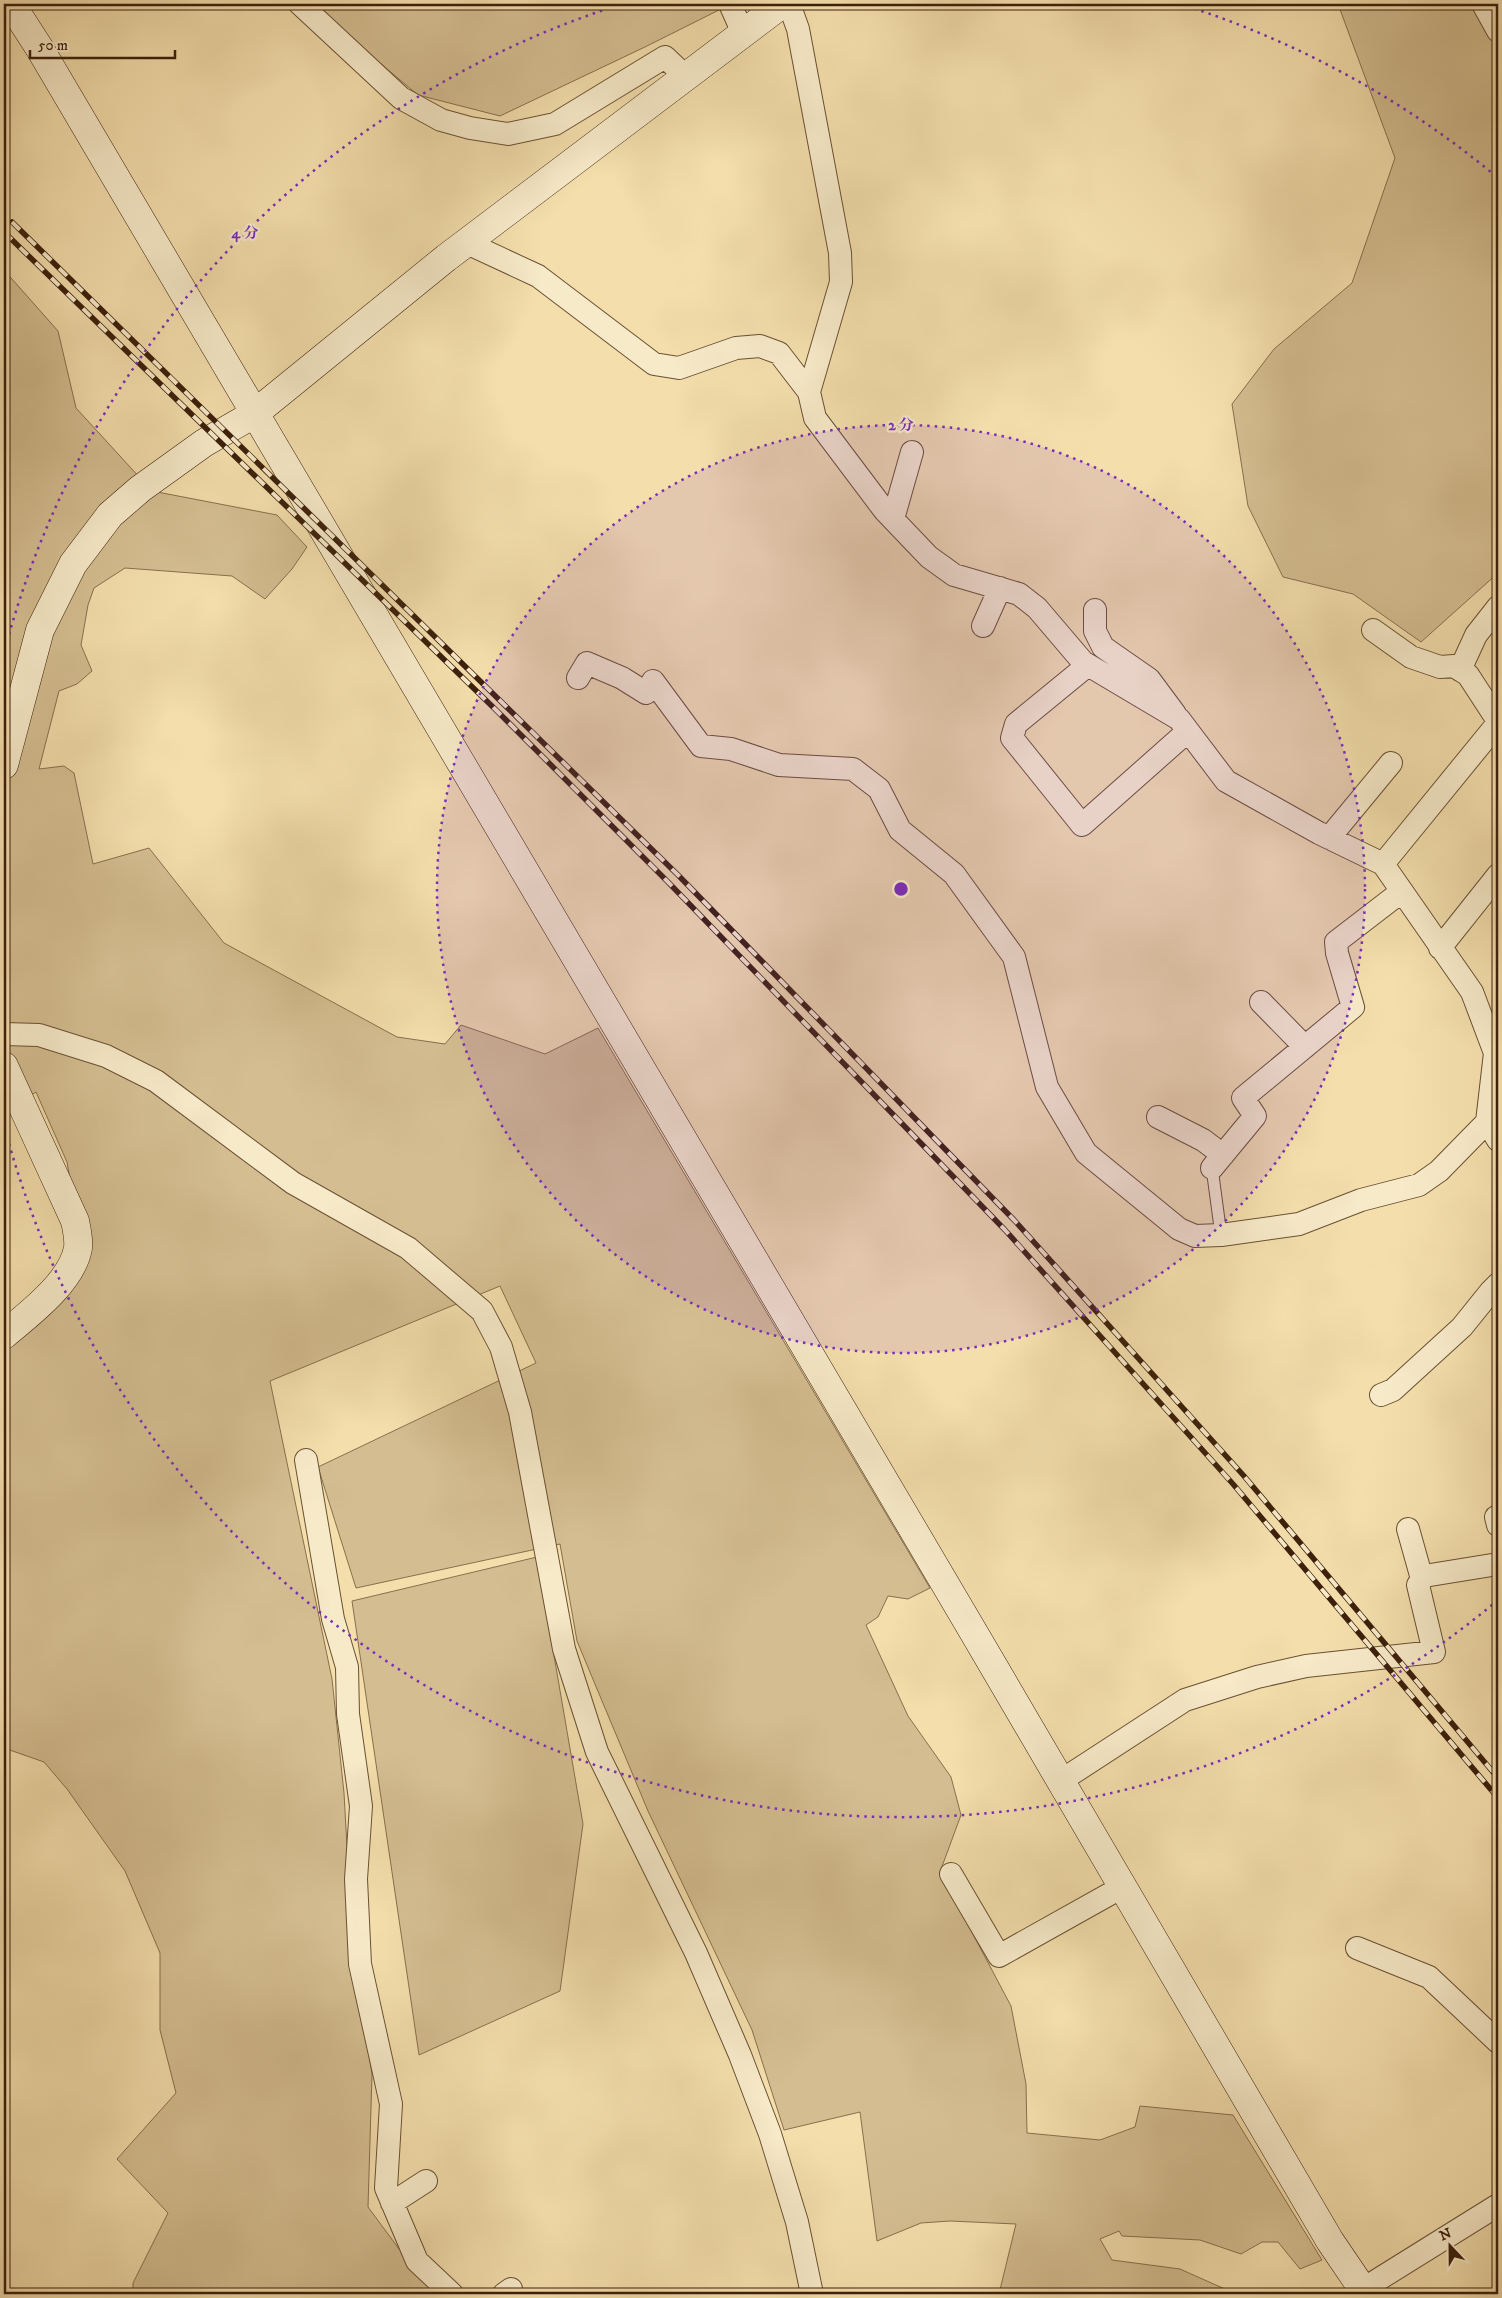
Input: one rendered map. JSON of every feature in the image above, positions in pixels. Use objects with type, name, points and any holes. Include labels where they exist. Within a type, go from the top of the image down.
[{"type":"street","points":[[12,4],[1062,1780],[1330,2241],[1365,2292],[1498,2205]]},
{"type":"street","points":[[300,4],[401,98],[441,120],[470,128],[508,134],[555,124],[665,57],[685,76]]},
{"type":"street","points":[[730,4],[742,33]]},
{"type":"street","points":[[4,765],[40,630],[73,564],[110,515],[140,489],[204,443],[254,414],[467,242],[782,4]]},
{"type":"street","points":[[789,4],[798,29],[840,253],[841,282],[809,392]]},
{"type":"street","points":[[1483,4],[1498,31]]},
{"type":"street","points":[[467,242],[538,276],[654,364],[679,368],[736,348],[760,346],[779,352],[809,392],[815,418],[893,518],[929,557],[954,575],[1019,594],[1037,608],[1083,662],[1183,725]]},
{"type":"street","points":[[893,518],[912,452]]},
{"type":"street","points":[[983,626],[1000,588]]},
{"type":"street","points":[[1460,670],[1476,635],[1498,607]]},
{"type":"street","points":[[578,678],[587,663],[622,678],[646,693],[653,681],[701,746],[731,749],[779,765],[853,769],[879,789],[900,830],[954,874],[1014,957],[1047,1087],[1086,1153],[1179,1230],[1195,1236],[1221,1235],[1299,1224],[1361,1200],[1419,1185],[1493,1131],[1495,1052],[1472,992],[1401,892],[1384,864],[1329,838],[1226,781],[1149,679],[1103,647],[1094,631],[1095,610]]},
{"type":"street","points":[[1373,630],[1411,657],[1440,666],[1454,666],[1468,675],[1498,722],[1384,864]]},
{"type":"street","points":[[1088,665],[1016,724],[1012,738],[1082,825],[1183,725]]},
{"type":"street","points":[[1329,838],[1391,762]]},
{"type":"street","points":[[1440,948],[1498,876]]},
{"type":"street","points":[[1158,1117],[1203,1140],[1218,1162],[1255,1116],[1243,1098],[1353,1007],[1337,953],[1336,942],[1401,892]]},
{"type":"street","points":[[1262,1002],[1305,1047]]},
{"type":"street","points":[[4,1034],[39,1035],[106,1056],[156,1081],[293,1183],[408,1248],[482,1311],[501,1347],[520,1412],[564,1648],[597,1752],[696,1953],[740,2055],[770,2134],[797,2222],[812,2294]]},
{"type":"street","points":[[4,1066],[74,1221],[78,1234],[78,1248],[62,1281],[40,1304],[4,1335]]},
{"type":"street","points":[[1381,1395],[1393,1390],[1462,1327],[1498,1284]]},
{"type":"street","points":[[306,1460],[333,1619],[347,1667],[348,1714],[361,1806],[356,1879],[360,1964],[390,2104],[386,2188],[417,2261],[452,2294]]},
{"type":"street","points":[[1498,1516],[1496,1517],[1498,1525]]},
{"type":"street","points":[[1408,1529],[1422,1579]]},
{"type":"street","points":[[1062,1780],[1185,1700],[1257,1677],[1306,1666],[1434,1652],[1418,1585],[1424,1576],[1498,1564]]},
{"type":"street","points":[[951,1874],[1000,1956],[1124,1886]]},
{"type":"street","points":[[1357,1948],[1429,1977],[1498,2042]]},
{"type":"street","points":[[392,2203],[426,2181]]},
{"type":"lane","points":[[1218,1162],[1221,1235]]},
{"type":"shaded area","points":[[318,4],[731,4],[500,116],[418,95],[331,22]]},
{"type":"shaded area","points":[[1338,4],[1498,4],[1498,573],[1421,642],[1353,594],[1283,577],[1248,506],[1232,404],[1274,349],[1352,283],[1395,158]]},
{"type":"shaded area","points":[[4,270],[58,331],[76,408],[152,491],[277,515],[307,547],[292,569],[265,599],[232,576],[125,568],[94,588],[88,605],[81,645],[92,671],[77,684],[59,691],[39,769],[64,766],[74,773],[93,864],[149,848],[224,943],[397,1037],[445,1044],[461,1025],[545,1054],[598,1028],[930,1588],[908,1599],[888,1596],[878,1617],[866,1625],[908,1716],[951,1777],[961,1815],[940,1872],[1011,2006],[1026,2084],[1027,2133],[1100,2140],[1135,2127],[1140,2106],[1233,2115],[1322,2260],[1300,2269],[1278,2242],[1262,2242],[1241,2254],[1200,2240],[1122,2236],[1119,2231],[1100,2239],[1112,2260],[1180,2269],[1236,2294],[1122,2294],[1118,2292],[1104,2294],[999,2294],[1016,2224],[950,2221],[921,2223],[877,2241],[860,2112],[784,2130],[752,2030],[648,1811],[577,1641],[560,1544],[356,1588],[318,1467],[536,1363],[500,1286],[270,1381],[332,1679],[344,1793],[353,1954],[372,2074],[368,2207],[422,2280],[437,2294],[133,2294],[133,2283],[168,2213],[117,2159],[176,2093],[160,2030],[160,1953],[125,1871],[67,1789],[44,1762],[4,1748],[4,1326],[81,1243],[67,1162],[36,1092],[4,1112]]},
{"type":"shaded area","points":[[537,1557],[583,1824],[560,1991],[419,2055],[352,1601]]},
{"type":"railway","points":[[12,222],[678,875],[1015,1221],[1244,1476],[1498,1778]]},
{"type":"railway","points":[[4,232],[496,710],[667,881],[1005,1230],[1233,1484],[1498,1798]]}]
